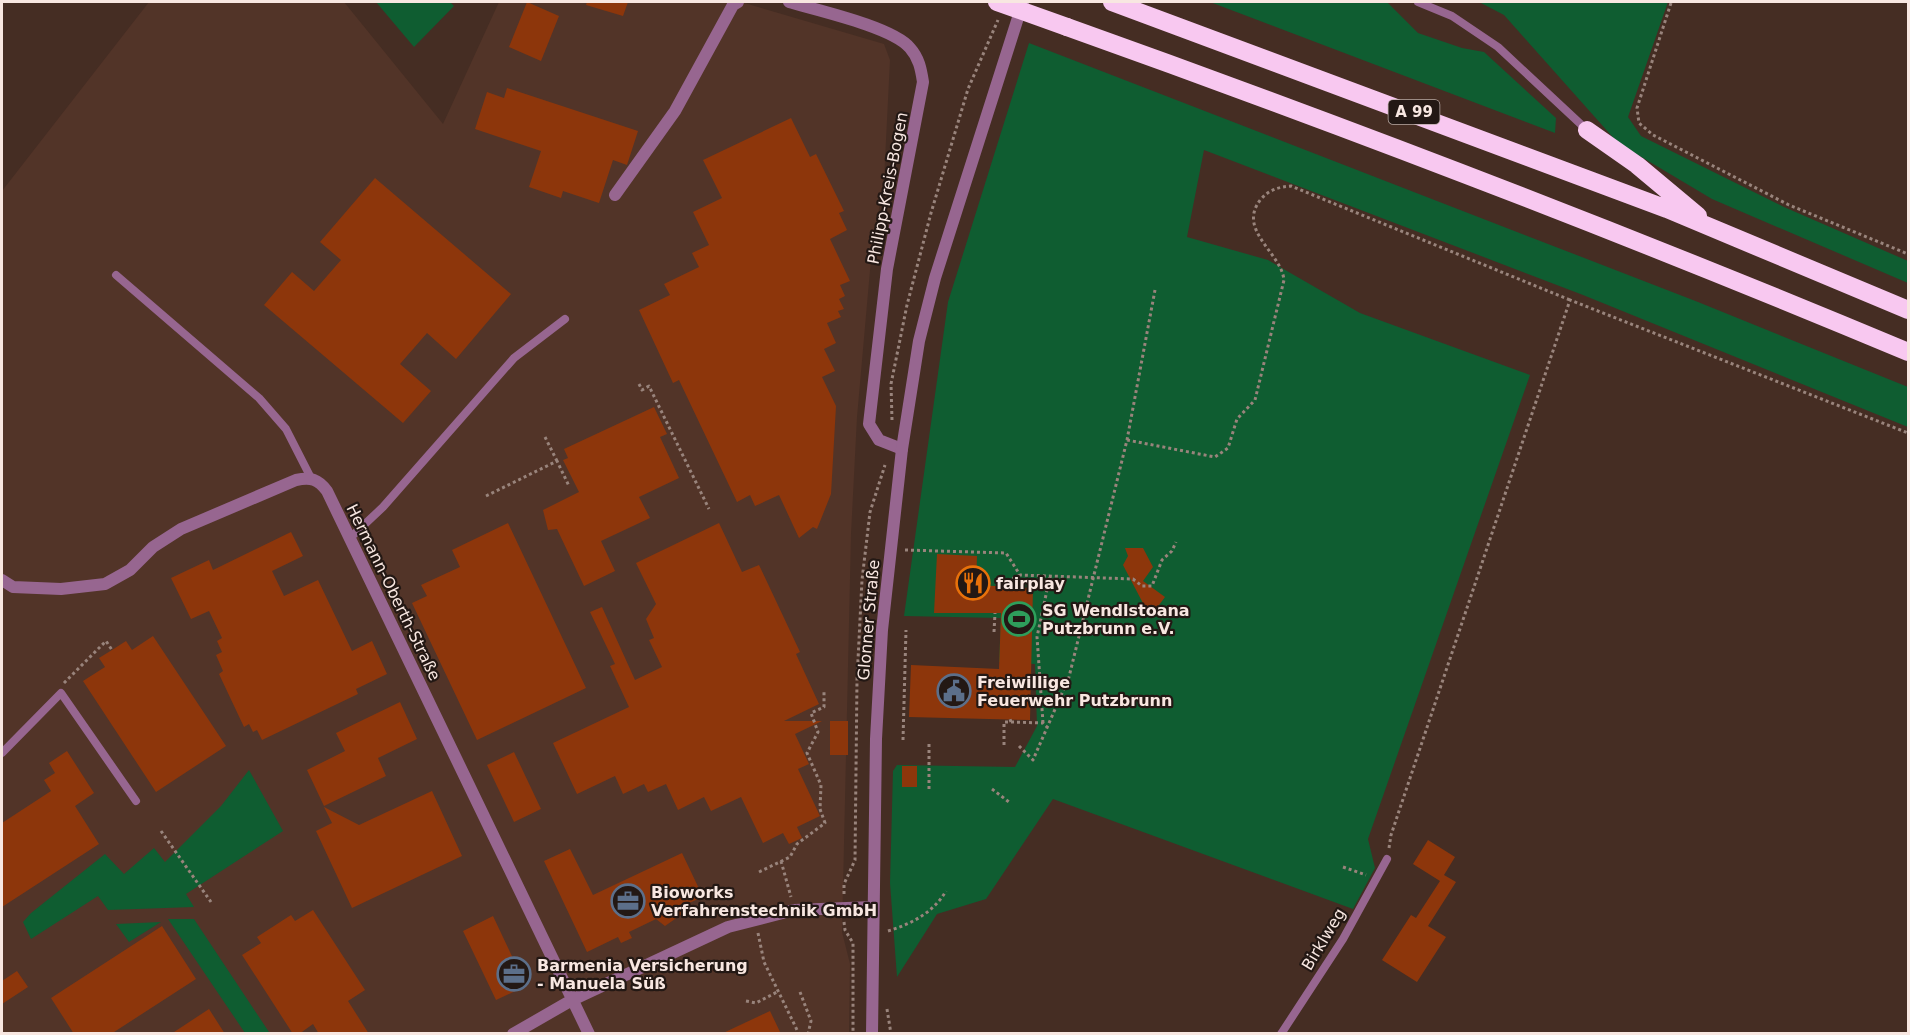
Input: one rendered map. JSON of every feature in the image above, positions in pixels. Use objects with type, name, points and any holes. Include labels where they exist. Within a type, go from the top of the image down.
[{"type":"highway","name":"A 99","points":[[997,2],[1342,126],[1715,271],[1908,352]]},
{"type":"highway","name":"A 99","points":[[1112,2],[1357,91],[1713,228],[1908,309]]},
{"type":"highway","points":[[1587,130],[1636,165],[1713,228]]},
{"type":"street","points":[[615,195],[675,111],[733,5],[738,2]]},
{"type":"street","name":"Philipp-Kreis-Bogen","points":[[789,2],[890,34],[909,46],[919,62],[923,82],[887,269],[869,424],[872,433],[879,440],[902,449]]},
{"type":"street","name":"Glonner Straße","points":[[872,1034],[876,739],[882,630],[902,449],[919,341],[954,216],[1023,2]]},
{"type":"street","points":[[2,580],[13,586],[61,590],[105,584],[130,570],[153,547],[181,529],[296,480],[310,478]]},
{"type":"street","name":"Hermann-Oberth-Straße","points":[[310,478],[320,482],[327,491],[589,1034]]},
{"type":"street","points":[[513,1034],[573,1000],[699,939],[755,919],[794,910],[873,907]]},
{"type":"lane","points":[[1418,2],[1452,16],[1498,47],[1587,130]]},
{"type":"lane","points":[[117,275],[259,398],[286,429],[310,478]]},
{"type":"lane","points":[[350,538],[383,507],[514,358],[565,319]]},
{"type":"lane","points":[[2,753],[61,693],[136,801]]},
{"type":"lane","name":"Birklweg","points":[[1281,1034],[1342,939],[1387,859]]},
{"type":"path","points":[[1671,3],[1637,108],[1640,123],[1653,135],[1789,205],[1908,254]]},
{"type":"path","points":[[853,1034],[853,943],[844,930],[843,907],[844,884],[855,860],[857,680],[862,580],[870,512],[887,462],[891,384],[907,305],[968,88],[995,29]]},
{"type":"path","points":[[1127,440],[1215,457],[1228,448],[1237,419],[1255,400],[1284,280],[1283,270],[1258,237],[1254,226],[1257,204],[1267,193],[1279,187],[1290,186],[1570,300],[1908,433]]},
{"type":"path","points":[[1019,746],[1033,760],[1069,677],[1127,440],[1155,290]]},
{"type":"path","points":[[1391,836],[1570,300]]},
{"type":"path","points":[[639,384],[642,390],[649,386],[709,509]]},
{"type":"path","points":[[545,437],[569,486]]},
{"type":"path","points":[[486,496],[557,461]]},
{"type":"path","points":[[996,586],[1020,574],[1133,579],[1142,586],[1152,586],[1162,560],[1172,551],[1176,542]]},
{"type":"path","points":[[906,550],[1006,553],[1020,574]]},
{"type":"path","points":[[1048,728],[1043,723],[1037,637],[1050,576]]},
{"type":"path","points":[[994,632],[995,613]]},
{"type":"path","points":[[903,740],[906,630]]},
{"type":"path","points":[[61,693],[64,684],[106,641],[112,650]]},
{"type":"path","points":[[759,872],[790,857],[797,844],[825,823],[820,809],[821,785],[807,753],[818,732],[811,713],[824,706],[824,691]]},
{"type":"path","points":[[1004,745],[1004,722],[1043,723]]},
{"type":"path","points":[[929,741],[929,789]]},
{"type":"path","points":[[992,789],[1009,802]]},
{"type":"path","points":[[161,831],[211,902]]},
{"type":"path","points":[[781,861],[789,891]]},
{"type":"path","points":[[1343,867],[1376,880]]},
{"type":"path","points":[[888,931],[907,925],[938,905],[946,891]]},
{"type":"path","points":[[755,919],[764,962],[799,1034]]},
{"type":"path","points":[[746,1001],[756,1003],[777,992]]},
{"type":"path","points":[[800,992],[811,1021],[808,1034]]},
{"type":"shaded area","points":[[149,2],[344,2],[443,124],[499,2],[741,2],[884,44],[890,60],[884,180],[872,248],[857,417],[851,534],[842,932],[850,964],[849,1033],[2,1033],[2,191]]},
{"type":"green space","points":[[376,2],[450,2],[454,6],[414,47]]},
{"type":"green space","points":[[1210,2],[1387,2],[1418,33],[1462,48],[1484,52],[1556,118],[1555,133]]},
{"type":"green space","points":[[1479,2],[1668,2],[1628,117],[1641,136],[1784,207],[1908,261],[1908,283],[1712,199],[1618,143],[1504,15]]},
{"type":"green space","points":[[1029,43],[1698,302],[1908,387],[1908,427],[1583,295],[1204,150],[1187,237],[1268,260],[1360,313],[1530,375],[1368,839],[1375,868],[1353,909],[1053,799],[986,899],[937,914],[897,977],[890,883],[893,771],[897,765],[1015,767],[1037,726],[1035,664],[999,662],[1001,618],[904,616],[948,302]]},
{"type":"green space","points":[[249,770],[283,831],[186,894],[194,907],[108,910],[98,896],[31,939],[23,922],[31,913],[105,854],[124,874],[154,848],[165,862],[221,806]]},
{"type":"green space","points":[[168,919],[194,919],[269,1032],[245,1033]]},
{"type":"green space","points":[[161,922],[129,942],[116,924]]},
{"type":"building","points":[[527,2],[559,16],[541,61],[509,47]]},
{"type":"building","points":[[587,2],[628,2],[623,16],[586,5]]},
{"type":"building","points":[[507,88],[638,131],[627,165],[613,160],[599,203],[563,191],[561,198],[529,187],[541,151],[475,129],[487,92],[504,98]]},
{"type":"building","points":[[791,118],[810,157],[816,154],[844,211],[839,213],[847,230],[830,239],[850,281],[840,285],[845,296],[839,299],[844,309],[838,311],[841,317],[827,323],[836,343],[824,349],[835,371],[822,377],[836,406],[831,494],[817,529],[813,527],[799,538],[779,495],[755,506],[750,495],[737,502],[679,380],[673,383],[639,310],[670,295],[664,284],[699,267],[692,253],[709,245],[693,212],[722,198],[703,160]]},
{"type":"building","points":[[375,178],[511,294],[456,359],[427,333],[400,364],[431,391],[403,423],[264,305],[292,272],[314,291],[341,260],[320,242]]},
{"type":"building","points":[[654,407],[667,434],[660,437],[679,478],[639,497],[650,518],[601,541],[615,571],[584,586],[557,529],[548,530],[543,510],[579,492],[563,460],[568,458],[564,449]]},
{"type":"building","points":[[508,523],[586,688],[477,740],[412,603],[427,596],[421,585],[460,567],[452,550]]},
{"type":"building","points":[[719,523],[742,572],[759,565],[800,652],[796,654],[819,704],[784,721],[822,721],[795,734],[809,764],[798,769],[820,816],[797,827],[802,838],[789,844],[783,833],[763,843],[741,797],[711,811],[704,797],[678,810],[666,784],[648,792],[644,784],[623,794],[615,776],[577,794],[553,743],[629,707],[610,666],[615,664],[590,612],[602,607],[635,680],[662,667],[649,640],[654,638],[646,619],[656,604],[636,563]]},
{"type":"building","points":[[291,532],[303,556],[272,571],[284,596],[318,580],[352,651],[372,641],[387,674],[356,689],[358,694],[262,740],[257,730],[253,732],[249,724],[244,727],[219,674],[223,671],[216,655],[222,652],[217,641],[222,638],[209,611],[191,619],[171,578],[209,560],[213,570]]},
{"type":"building","points":[[1125,548],[1143,548],[1153,567],[1143,581],[1165,597],[1156,609],[1146,609],[1123,565],[1128,556]]},
{"type":"building","points":[[937,554],[977,556],[976,585],[1033,588],[1030,720],[909,717],[911,665],[999,669],[1001,613],[934,613]]},
{"type":"building","points":[[153,636],[226,746],[156,792],[83,681],[105,667],[99,658],[126,641],[132,650]]},
{"type":"building","points":[[400,702],[417,739],[378,758],[386,776],[324,806],[307,770],[345,751],[336,733]]},
{"type":"building","points":[[830,721],[848,721],[848,755],[830,755]]},
{"type":"building","points":[[67,751],[94,793],[75,806],[99,844],[2,907],[2,823],[51,791],[44,780],[55,773],[49,763]]},
{"type":"building","points":[[514,752],[541,809],[514,822],[487,765]]},
{"type":"building","points":[[902,766],[917,766],[917,787],[902,787]]},
{"type":"building","points":[[432,791],[462,856],[352,908],[316,831],[332,823],[324,807],[359,825]]},
{"type":"building","points":[[1428,840],[1455,857],[1444,875],[1456,882],[1428,926],[1446,937],[1417,982],[1382,960],[1411,915],[1416,918],[1440,881],[1413,864]]},
{"type":"building","name":"Bioworks Verfahrenstechnik GmbH","points":[[570,849],[593,895],[682,853],[703,897],[682,906],[685,912],[665,926],[656,919],[629,932],[632,938],[621,943],[618,937],[587,952],[544,861]]},
{"type":"building","points":[[313,910],[365,990],[348,1001],[369,1034],[319,1034],[313,1024],[299,1034],[293,1034],[242,955],[261,943],[257,937],[291,915],[295,921]]},
{"type":"building","points":[[493,916],[526,986],[496,1000],[463,931]]},
{"type":"building","points":[[162,926],[196,979],[111,1034],[74,1034],[51,998]]},
{"type":"building","points":[[17,971],[28,987],[2,1004],[2,981]]},
{"type":"building","points":[[209,1009],[225,1034],[171,1034]]},
{"type":"building","points":[[770,1011],[781,1034],[721,1034]]},
{"type":"place","name":"fairplay","points":[[973,583]]},
{"type":"place","name":"SG Wendlstoana Putzbrunn e.V.","points":[[1019,619]]},
{"type":"place","name":"Freiwillige Feuerwehr Putzbrunn","points":[[954,691]]},
{"type":"place","name":"Bioworks Verfahrenstechnik GmbH","points":[[628,901]]},
{"type":"place","name":"Barmenia Versicherung - Manuela Süß","points":[[514,974]]}]
